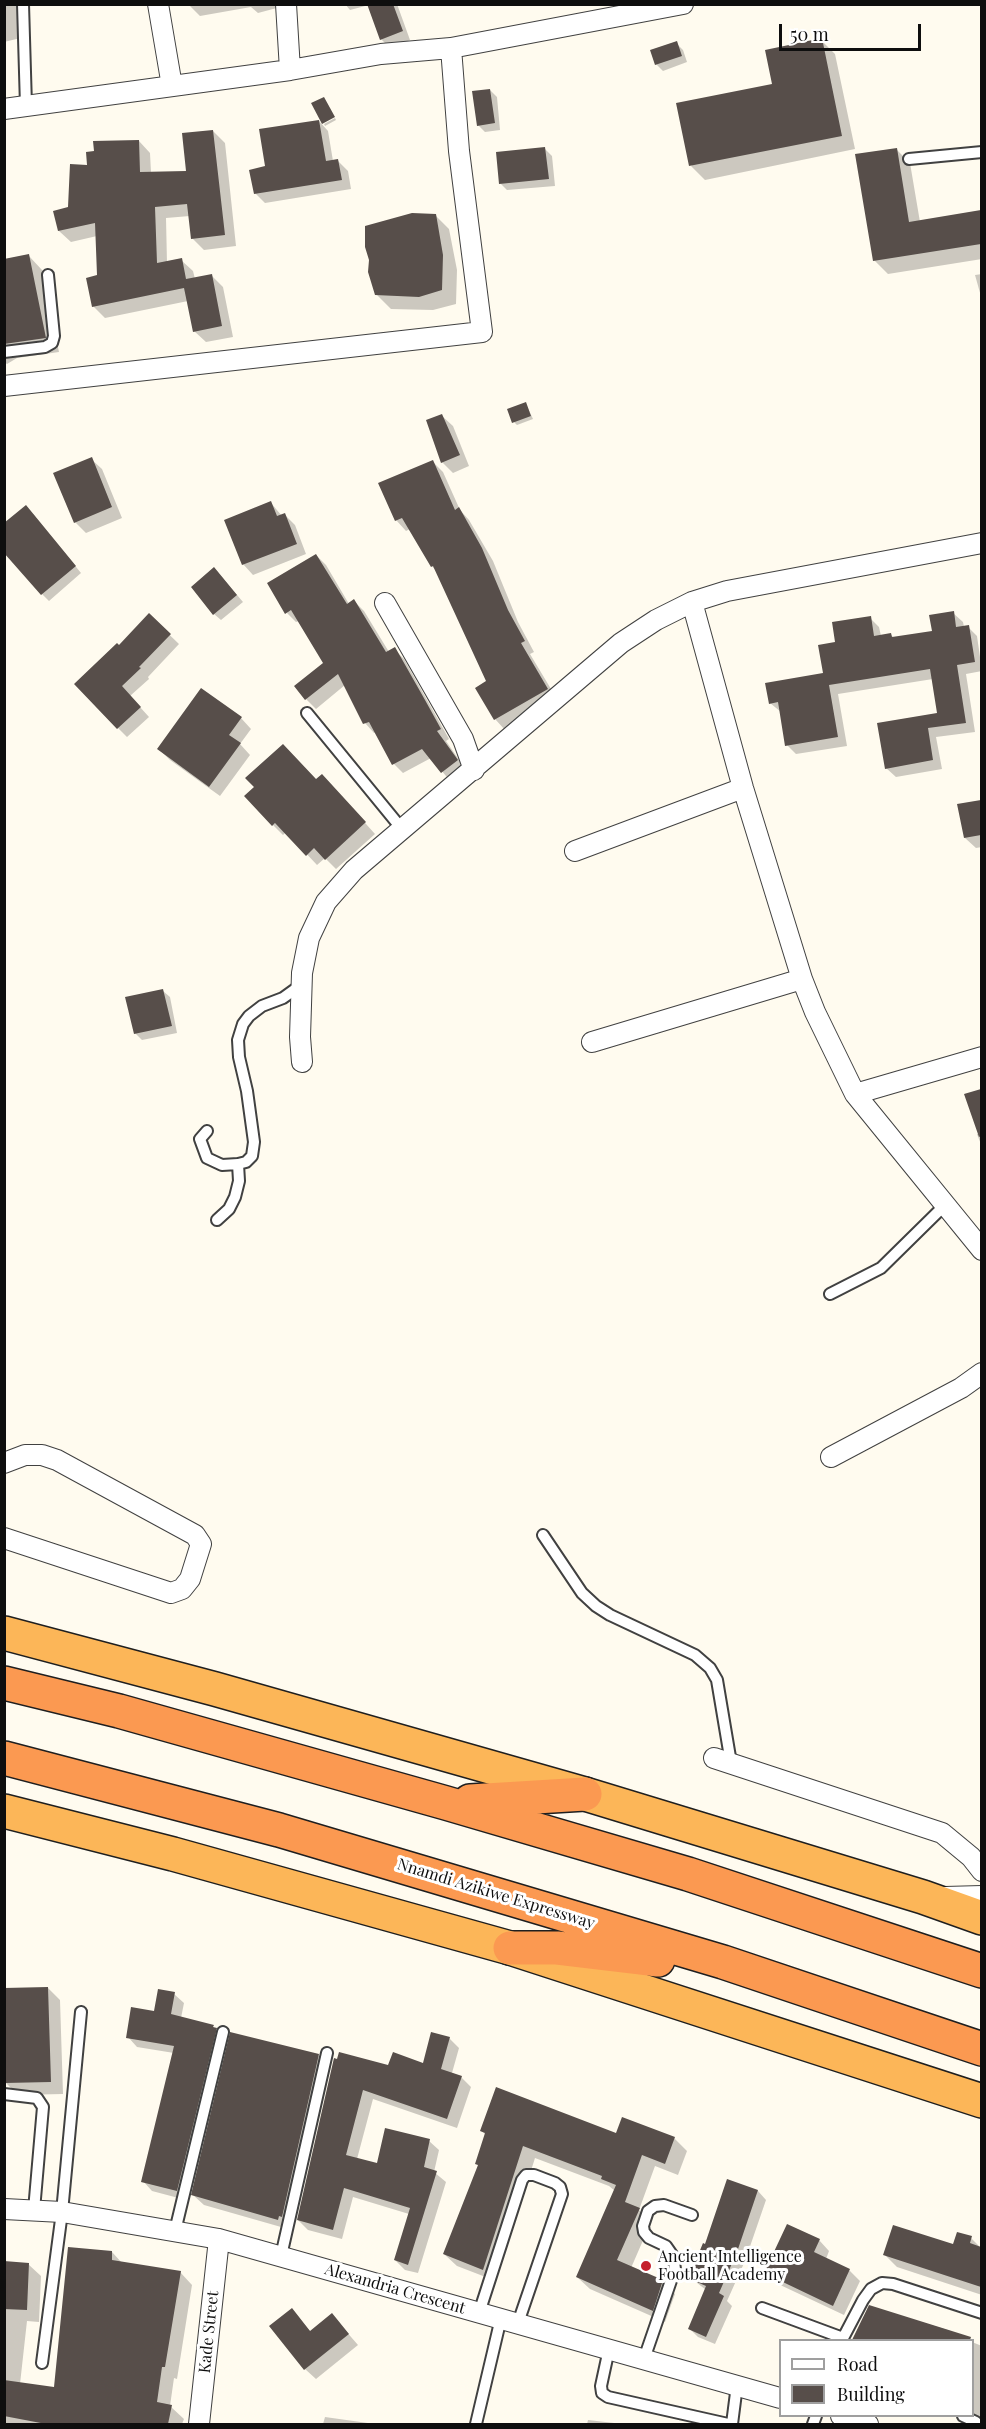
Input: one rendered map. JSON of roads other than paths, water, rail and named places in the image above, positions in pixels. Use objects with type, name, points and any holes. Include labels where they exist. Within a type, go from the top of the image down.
[{"type":"highway","points":[[4,1633],[215,1689],[585,1794],[923,1897],[981,1918]]},
{"type":"highway","points":[[4,1683],[119,1711],[688,1874],[981,1971]]},
{"type":"highway","name":"Nnamdi Azikiwe Expressway","points":[[4,1758],[279,1830],[723,1962],[981,2049]]},
{"type":"highway","points":[[446,1803],[585,1794]]},
{"type":"highway","points":[[4,1811],[173,1854],[510,1948],[981,2101]]},
{"type":"highway","points":[[510,1948],[557,1948],[639,1956],[702,1966],[723,1962]]},
{"type":"street","points":[[158,4],[172,86]]},
{"type":"street","points":[[286,4],[290,70]]},
{"type":"street","points":[[4,109],[290,70],[381,54],[451,48],[683,4]]},
{"type":"street","points":[[4,386],[482,332],[459,151],[451,48]]},
{"type":"street","points":[[302,1062],[301,985],[309,938],[326,902],[354,870],[621,643],[656,620],[692,602],[727,591],[981,543]]},
{"type":"street","points":[[692,602],[743,788],[802,979],[815,1012],[855,1094],[981,1250]]},
{"type":"street","points":[[385,603],[463,739],[474,770]]},
{"type":"street","points":[[575,851],[743,788]]},
{"type":"street","points":[[592,1042],[802,979]]},
{"type":"street","points":[[855,1094],[981,1057]]},
{"type":"street","points":[[831,1457],[961,1388],[981,1373]]},
{"type":"street","points":[[4,1462],[25,1455],[42,1455],[57,1460],[195,1535],[201,1544],[190,1579],[182,1589],[171,1593],[4,1538]]},
{"type":"street","points":[[722,1761],[942,1833],[971,1857],[981,1871]]},
{"type":"street","points":[[923,1897],[981,1896]]},
{"type":"street","name":"Alexandria Crescent","points":[[4,2209],[62,2212],[219,2239],[779,2398]]},
{"type":"street","name":"Kade Street","points":[[199,2424],[219,2239]]},
{"type":"street","points":[[847,2417],[868,2424]]},
{"type":"lane","points":[[23,4],[26,106]]},
{"type":"lane","points":[[909,159],[981,152]]},
{"type":"lane","points":[[4,351],[45,347],[52,343],[54,336],[48,275]]},
{"type":"lane","points":[[307,713],[402,829]]},
{"type":"lane","points":[[207,1131],[200,1139],[207,1158],[222,1164],[238,1164],[246,1162],[252,1156],[254,1142],[238,1040],[243,1024],[249,1016],[262,1006],[283,998],[301,985]]},
{"type":"lane","points":[[217,1220],[229,1209],[235,1197],[239,1180],[238,1164]]},
{"type":"lane","points":[[830,1294],[881,1268],[945,1205]]},
{"type":"lane","points":[[543,1535],[582,1593],[596,1606],[610,1615],[695,1655],[710,1668],[717,1680],[722,1761]]},
{"type":"lane","points":[[42,2363],[62,2212],[81,2012]]},
{"type":"lane","points":[[175,2231],[223,2032]]},
{"type":"lane","points":[[281,2256],[327,2053]]},
{"type":"lane","points":[[4,2094],[37,2098],[43,2107],[34,2210]]},
{"type":"lane","points":[[476,2424],[509,2321],[562,2194],[560,2187],[555,2183],[534,2175],[526,2175],[522,2180],[479,2313]]},
{"type":"lane","points":[[644,2359],[675,2269],[673,2256],[666,2246],[649,2238],[643,2226],[648,2211],[655,2206],[664,2205],[692,2215]]},
{"type":"lane","points":[[762,2308],[842,2339],[871,2289],[882,2283],[893,2284],[981,2313]]},
{"type":"lane","points":[[609,2349],[601,2386],[602,2393],[608,2397],[730,2424],[737,2385]]},
{"type":"place","name":"Ancient Intelligence Football Academy","points":[[646,2266]]}]
